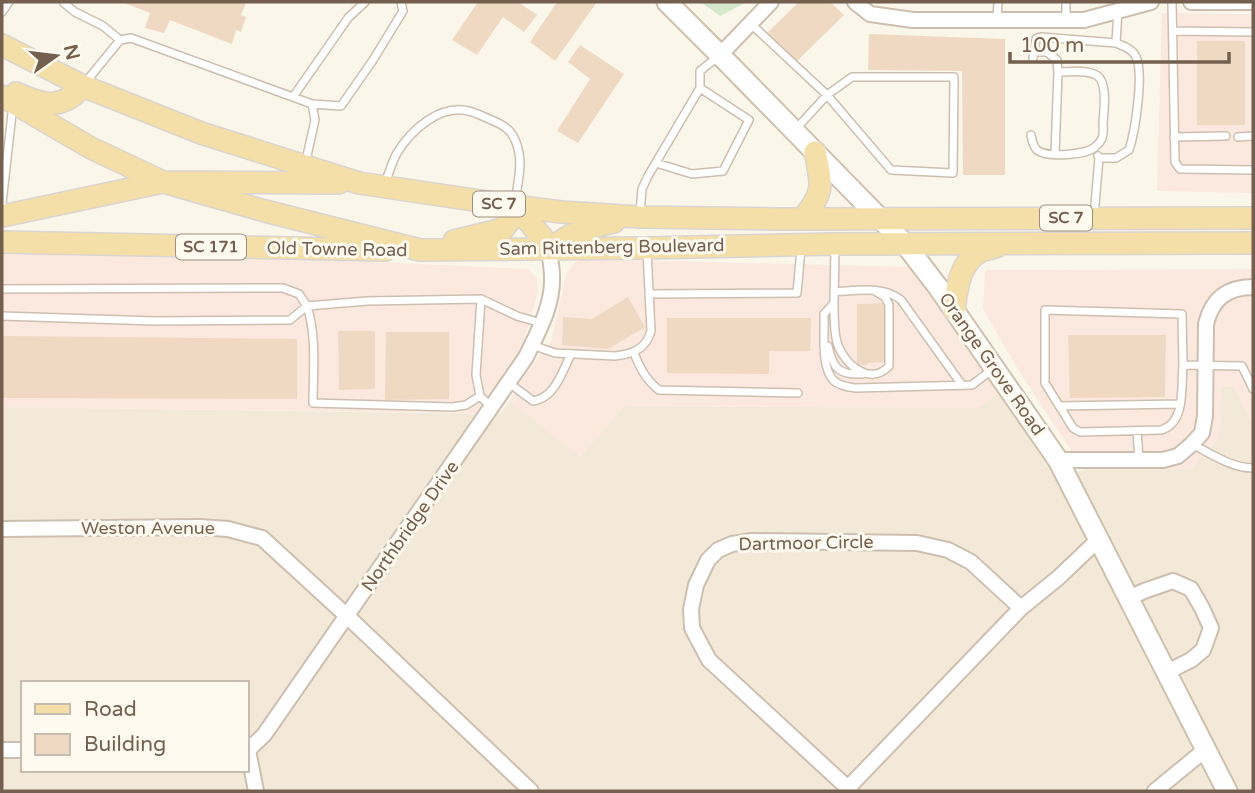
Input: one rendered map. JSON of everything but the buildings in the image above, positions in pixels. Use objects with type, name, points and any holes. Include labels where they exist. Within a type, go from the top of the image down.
[{"type":"main road","name":"Sam Rittenberg Boulevard","points":[[2,45],[83,86],[201,133],[304,166],[359,183],[515,206],[640,217],[1253,218]]},
{"type":"main road","points":[[6,96],[37,103],[52,103],[65,101],[83,86]]},
{"type":"main road","name":"Sam Rittenberg Boulevard","points":[[6,96],[91,148],[163,182],[420,250],[801,244],[1253,243]]},
{"type":"main road","points":[[802,219],[818,198],[821,183],[815,152]]},
{"type":"main road","points":[[2,216],[163,182],[359,183]]},
{"type":"main road","points":[[420,250],[503,229],[515,206],[549,249],[568,235],[581,230],[640,217]]},
{"type":"main road","name":"Old Towne Road","points":[[2,242],[420,250]]},
{"type":"main road","points":[[954,310],[959,279],[967,263],[980,252],[1007,243]]},
{"type":"street","name":"Orange Grove Road","points":[[667,2],[905,244],[954,310],[1058,460],[1227,791]]},
{"type":"street","points":[[720,55],[771,2]]},
{"type":"street","points":[[855,2],[870,14],[914,20],[1084,20],[1147,2]]},
{"type":"street","points":[[1191,2],[1253,2]]},
{"type":"street","name":"Northbridge Drive","points":[[248,749],[264,735],[526,358],[551,298],[549,249]]},
{"type":"street","points":[[1058,460],[1163,460],[1178,456],[1192,444],[1202,433],[1205,416],[1206,324],[1209,312],[1217,299],[1231,290],[1253,287]]},
{"type":"street","name":"Weston Avenue","points":[[2,529],[200,527],[228,529],[262,538],[347,616],[522,788]]},
{"type":"street","points":[[848,790],[1021,608],[1099,539]]},
{"type":"street","name":"Dartmoor Circle","points":[[848,790],[709,660],[692,628],[691,609],[696,585],[708,560],[718,550],[732,544],[752,541],[917,543],[948,550],[971,562],[1021,608]]},
{"type":"street","points":[[1129,598],[1173,581],[1191,589],[1202,608],[1211,628],[1203,650],[1191,660],[1167,672]]},
{"type":"street","points":[[1155,791],[1206,749]]},
{"type":"street","points":[[2,750],[21,750]]},
{"type":"street","name":"Northbridge Drive","points":[[248,755],[256,791]]},
{"type":"lane","points":[[2,12],[9,2]]},
{"type":"lane","points":[[65,2],[75,12],[103,26],[120,40]]},
{"type":"lane","points":[[293,97],[348,18],[365,2]]},
{"type":"lane","points":[[83,86],[120,40],[131,38],[312,104],[341,106],[403,11],[401,2]]},
{"type":"lane","points":[[997,20],[998,2]]},
{"type":"lane","points":[[1066,2],[1066,20]]},
{"type":"lane","points":[[1172,2],[1175,162],[1180,169],[1253,170]]},
{"type":"lane","points":[[1116,43],[1118,10]]},
{"type":"lane","points":[[750,23],[827,95],[891,170],[953,173],[954,77],[852,77],[827,95],[795,131]]},
{"type":"lane","points":[[1173,31],[1253,32]]},
{"type":"lane","points":[[1055,154],[1057,60],[1047,52],[1033,55],[1036,39],[1041,37],[1116,43],[1128,47],[1136,55],[1140,74],[1134,135],[1129,150],[1116,158],[1099,158]]},
{"type":"lane","points":[[640,217],[642,189],[700,88],[700,71],[720,55]]},
{"type":"lane","points":[[1031,135],[1032,142],[1041,153],[1055,154],[1084,154],[1093,149],[1102,138],[1104,94],[1100,78],[1096,74],[1084,72],[1058,72]]},
{"type":"lane","points":[[656,163],[692,174],[723,172],[749,120],[700,88]]},
{"type":"lane","points":[[2,203],[6,96]]},
{"type":"lane","points":[[304,166],[315,120],[312,104]]},
{"type":"lane","points":[[384,187],[397,153],[424,123],[445,112],[468,111],[504,125],[512,135],[520,160],[515,206]]},
{"type":"lane","points":[[1174,136],[1226,136]]},
{"type":"lane","points":[[1238,137],[1253,136]]},
{"type":"lane","points":[[1093,149],[1099,158],[1094,218]]},
{"type":"lane","points":[[649,294],[797,293],[801,244]]},
{"type":"lane","points":[[835,244],[835,338],[839,349],[858,372],[873,374]]},
{"type":"lane","points":[[532,345],[555,353],[615,356],[634,353],[640,349],[649,339],[651,331],[647,248]]},
{"type":"lane","points":[[2,289],[283,289],[299,294],[312,320],[313,403],[452,407],[466,405],[480,396]]},
{"type":"lane","points":[[834,292],[875,291],[891,293],[901,300],[962,385]]},
{"type":"lane","points":[[827,310],[831,359],[840,372],[883,373],[889,366],[889,305],[885,296],[875,291]]},
{"type":"lane","points":[[481,299],[476,375],[480,396],[492,408]]},
{"type":"lane","points":[[2,316],[155,321],[290,320],[307,306],[367,301],[481,299],[517,316],[542,323]]},
{"type":"lane","points":[[834,303],[824,314],[825,365],[833,380],[842,386],[972,385],[994,368]]},
{"type":"lane","points":[[1045,310],[1182,314],[1183,365],[1180,404],[1177,420],[1169,428],[1161,430],[1080,432],[1073,428],[1045,383],[1045,310]]},
{"type":"lane","points":[[634,353],[649,383],[659,390],[798,393]]},
{"type":"lane","points":[[509,383],[533,401],[541,400],[554,388],[571,354]]},
{"type":"lane","points":[[1183,365],[1242,366],[1253,389]]},
{"type":"lane","points":[[1059,405],[1180,404]]},
{"type":"lane","points":[[1138,431],[1139,460]]},
{"type":"lane","points":[[1192,444],[1221,459],[1244,468],[1253,468]]},
{"type":"shaded area","points":[[1162,13],[1253,14],[1253,193],[1157,191]]},
{"type":"shaded area","points":[[2,252],[314,259],[528,269],[537,278],[538,292],[521,351],[479,413],[2,407]]},
{"type":"shaded area","points":[[585,259],[909,267],[1000,393],[977,408],[624,406],[580,457],[510,401],[526,373],[551,342],[567,272],[576,261]]},
{"type":"shaded area","points":[[1253,269],[1253,424],[1233,386],[1221,387],[1219,438],[1190,469],[1084,470],[1019,371],[983,309],[985,270]]},
{"type":"shaded area","points":[[1233,386],[1253,424],[1253,791],[2,791],[2,407],[499,414],[510,401],[580,456],[624,406],[976,408],[1000,393],[1055,477],[1084,470],[1190,469],[1219,438],[1221,387]]},
{"type":"green space","points":[[701,2],[747,2],[720,16]]}]
